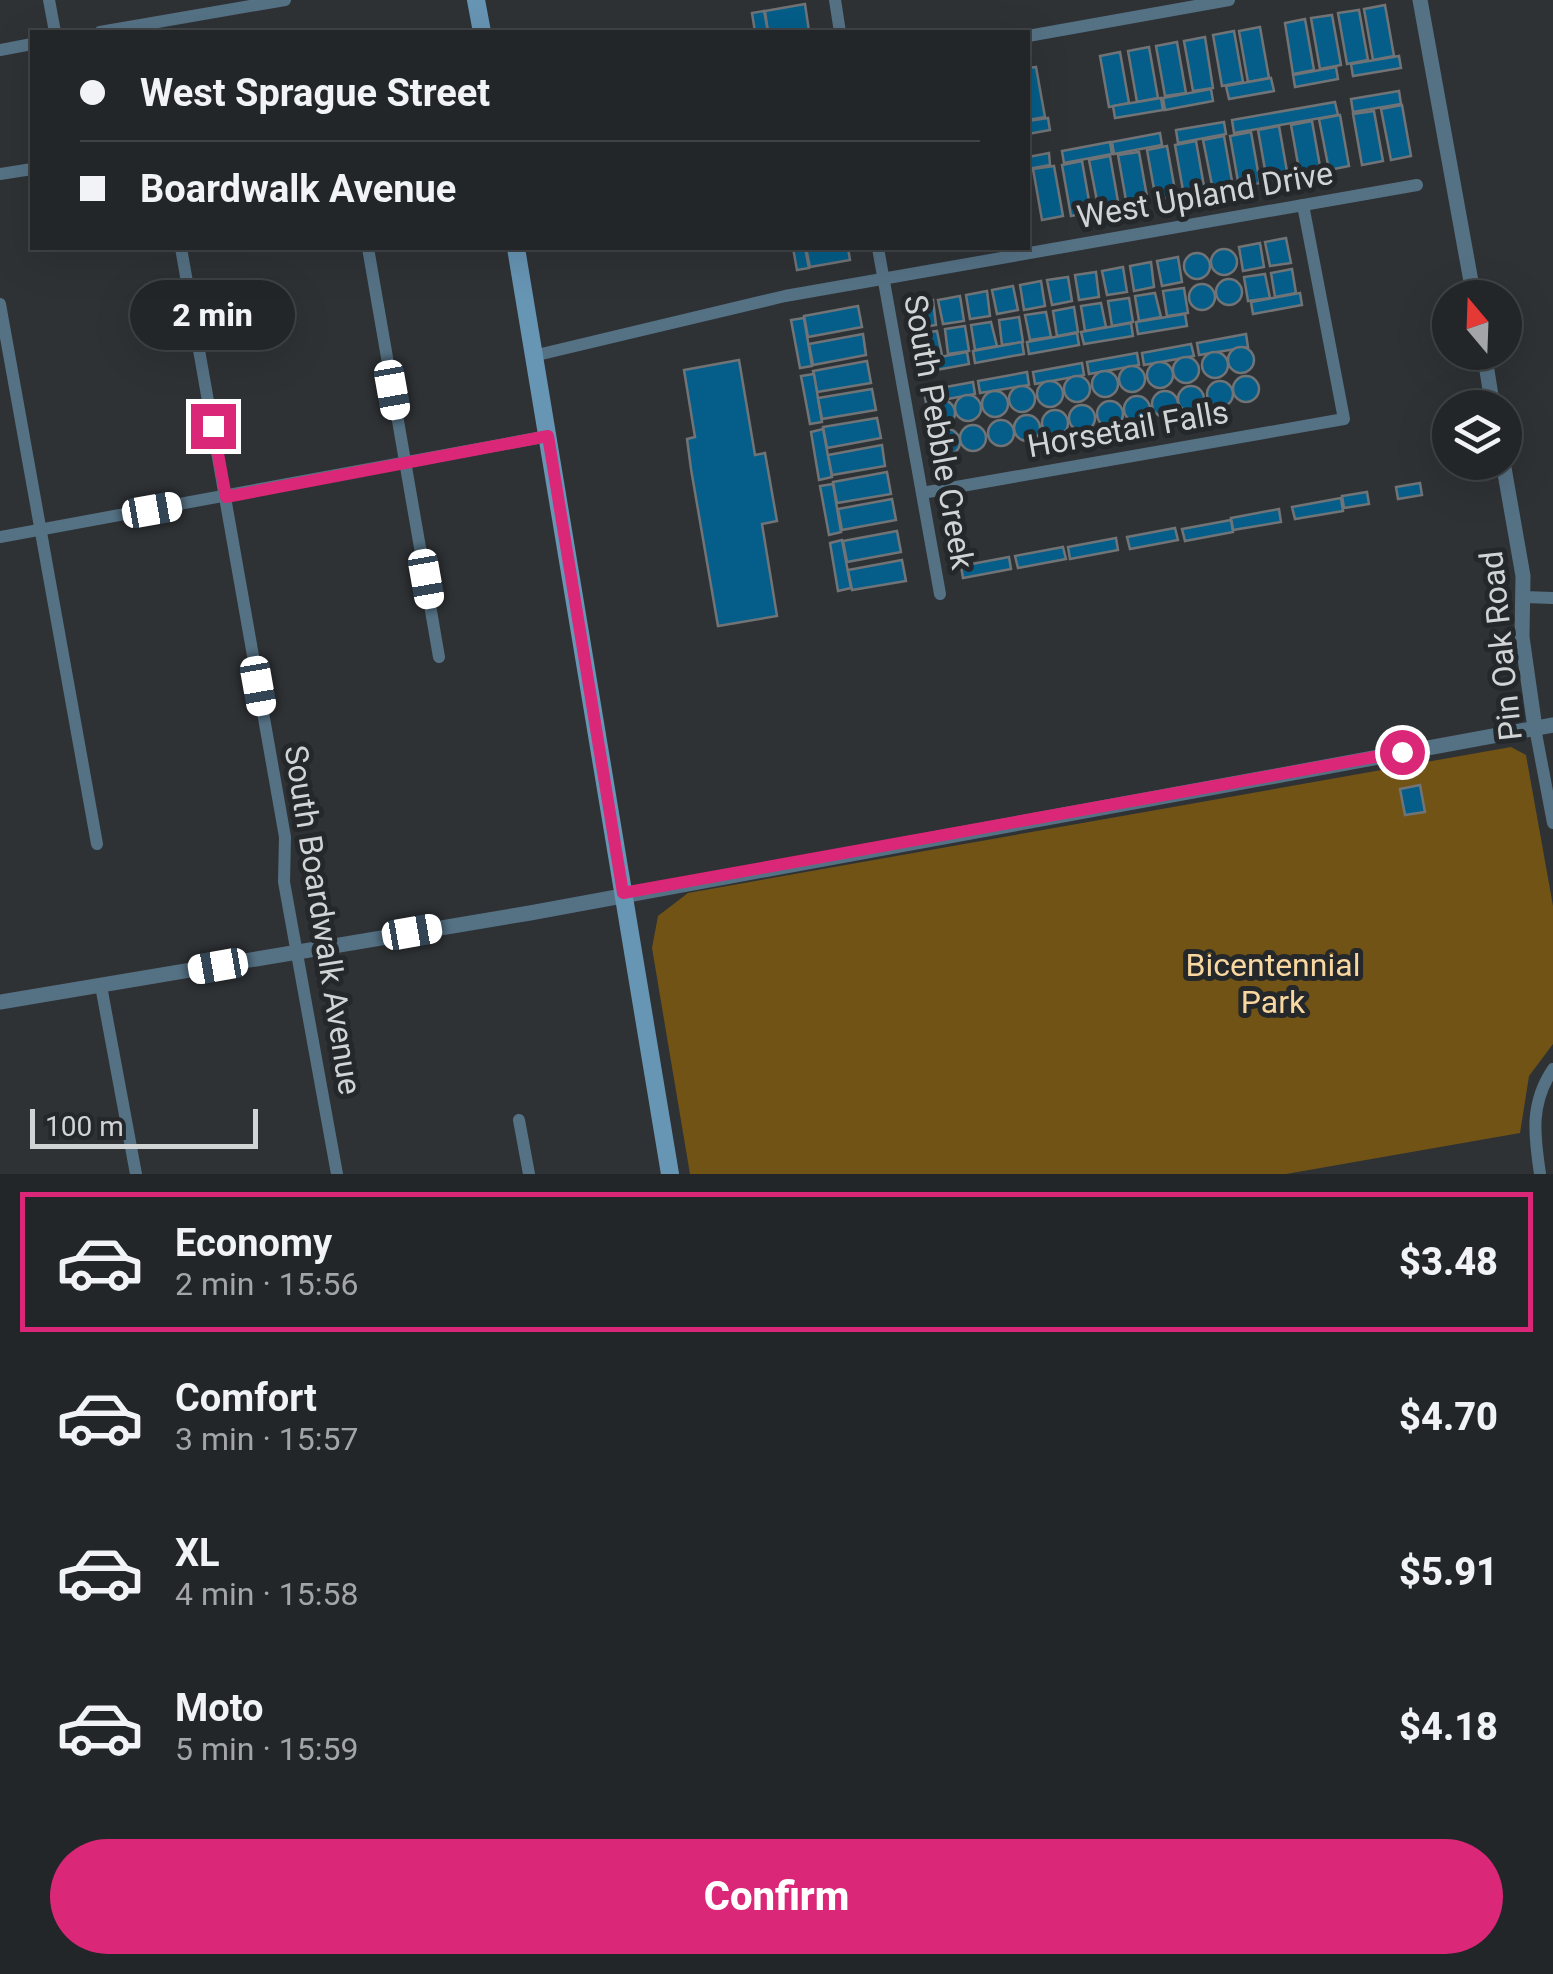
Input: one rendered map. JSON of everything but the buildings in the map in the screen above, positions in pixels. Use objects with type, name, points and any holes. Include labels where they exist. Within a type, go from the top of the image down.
[{"type":"main road","points":[[476,0],[482,30]]},
{"type":"main road","points":[[516,250],[670,1174]]},
{"type":"street","points":[[49,0],[55,30]]},
{"type":"street","points":[[112,30],[285,0]]},
{"type":"street","points":[[834,0],[840,30]]},
{"type":"street","points":[[1030,36],[1229,0]]},
{"type":"street","points":[[1420,0],[1471,280]]},
{"type":"street","points":[[0,50],[30,44]]},
{"type":"street","points":[[0,174],[30,169]]},
{"type":"street","name":"West Upland Drive","points":[[533,356],[775,298],[1417,184]]},
{"type":"street","name":"Horsetail Falls","points":[[922,493],[1344,419],[1303,205]]},
{"type":"street","name":"South Boardwalk Avenue","points":[[181,250],[285,836],[284,882],[336,1174]]},
{"type":"street","points":[[368,250],[440,658]]},
{"type":"street","name":"South Pebble Creek","points":[[878,250],[940,594]]},
{"type":"street","points":[[0,304],[97,844]]},
{"type":"street","points":[[0,537],[548,436]]},
{"type":"street","name":"Pin Oak Road","points":[[1506,480],[1524,597],[1522,637],[1553,824]]},
{"type":"street","points":[[1524,597],[1553,598]]},
{"type":"street","points":[[0,1002],[1553,725]]},
{"type":"street","points":[[101,986],[136,1174]]},
{"type":"street","points":[[1540,1174],[1533,1128],[1540,1089],[1551,1076]]},
{"type":"street","points":[[519,1120],[529,1174]]},
{"type":"green space","name":"Bicentennial Park","points":[[1511,747],[1526,755],[1553,906],[1553,1044],[1529,1076],[1520,1133],[1286,1174],[690,1174],[652,948],[658,916],[688,893]]},
{"type":"route","points":[[213,426],[226,497],[548,436],[623,893],[1402,752]]}]
